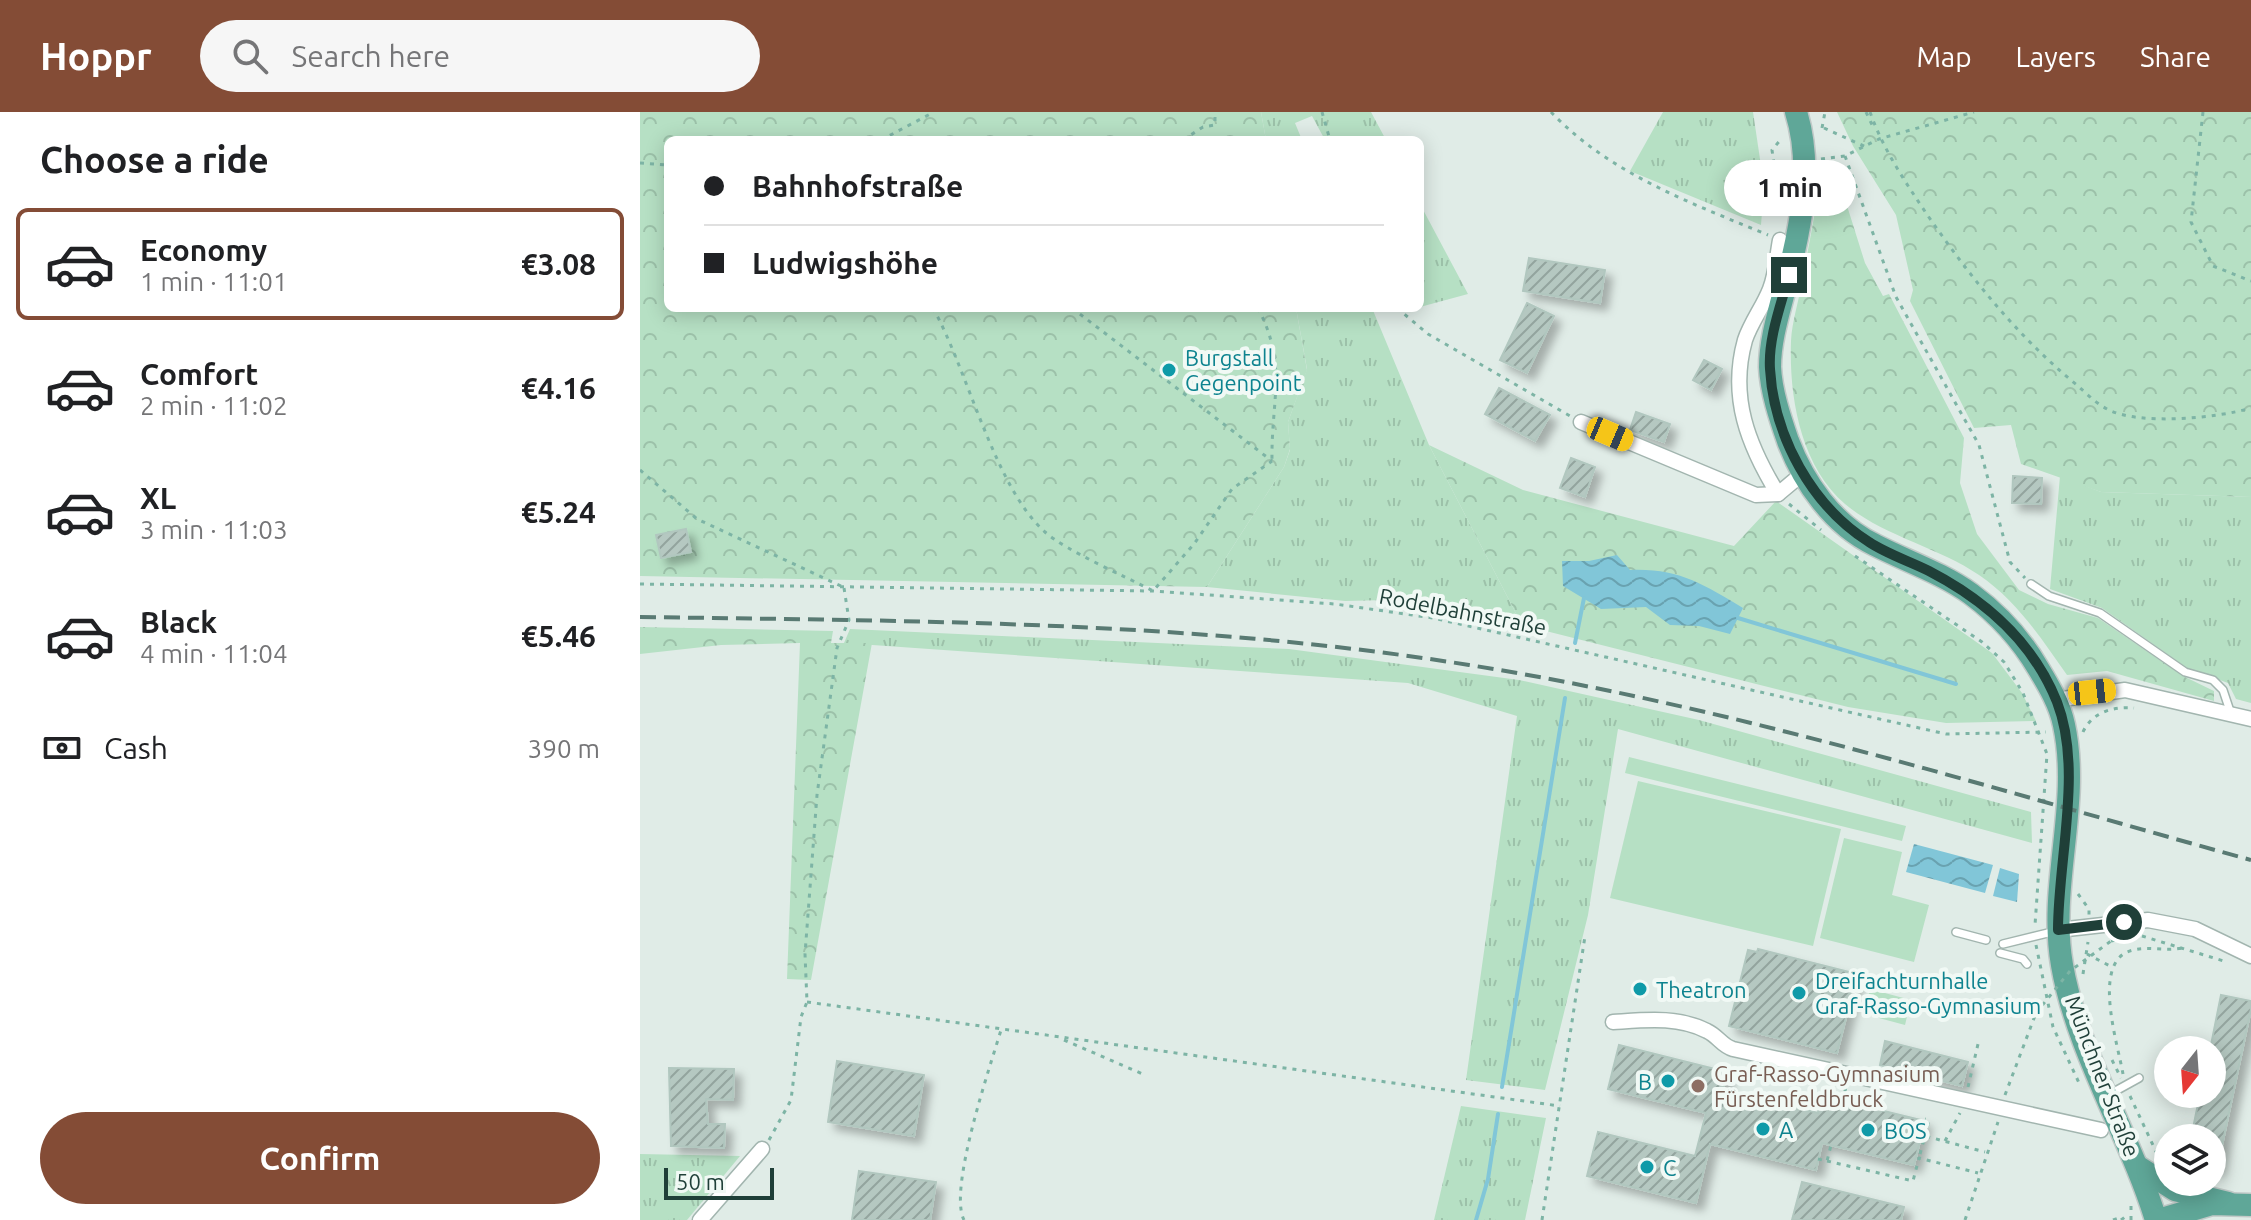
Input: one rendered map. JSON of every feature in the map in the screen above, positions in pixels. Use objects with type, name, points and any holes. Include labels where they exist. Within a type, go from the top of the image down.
[{"type":"main road","name":"Münchner Straße","points":[[1796,112],[1803,162],[1796,246],[1774,333],[1770,369],[1777,408],[1802,474],[1842,523],[1870,543],[1969,593],[1994,614],[2019,638],[2073,730],[2058,930],[2062,966],[2073,1005],[2117,1090],[2137,1166],[2157,1220]]},
{"type":"main road","points":[[2137,1166],[2175,1190],[2228,1203],[2251,1205]]},
{"type":"main road","points":[[2157,1220],[2228,1203]]},
{"type":"street","points":[[1778,494],[1742,420],[1737,389],[1745,341],[1770,290],[1780,240]]},
{"type":"street","points":[[1581,422],[1756,495],[1778,494],[1802,474]]},
{"type":"street","points":[[2056,700],[2125,690],[2251,719]]},
{"type":"street","points":[[2058,930],[2148,920],[2195,929],[2251,956]]},
{"type":"street","points":[[1613,1022],[1666,1019],[1705,1030],[1733,1049],[2101,1130]]},
{"type":"street","points":[[700,1220],[762,1149]]},
{"type":"lane","points":[[2031,584],[2049,596],[2100,613],[2185,672],[2213,680],[2223,690],[2231,714]]},
{"type":"lane","points":[[2027,964],[2002,949],[2036,934],[2058,930]]},
{"type":"lane","points":[[1956,932],[1986,940]]},
{"type":"lane","points":[[2117,1090],[2139,1078]]},
{"type":"path","points":[[889,136],[934,112]]},
{"type":"path","points":[[1189,136],[1203,127],[1215,125],[1215,112]]},
{"type":"path","points":[[1322,112],[1329,136]]},
{"type":"path","points":[[1551,112],[1569,131],[1651,186],[1780,240],[1781,213],[1772,150],[1779,140],[1786,137]]},
{"type":"path","points":[[1824,128],[1825,112]]},
{"type":"path","points":[[1868,112],[1879,139],[1976,286],[2055,367],[2108,410],[2159,420],[2234,413],[2251,408]]},
{"type":"path","points":[[1803,162],[1845,156],[1879,139],[1974,112]]},
{"type":"path","points":[[2203,112],[2191,222],[2213,266],[2251,281]]},
{"type":"path","points":[[1815,131],[1824,128],[1866,147]]},
{"type":"path","points":[[1845,156],[1896,297],[1979,445],[2010,562],[2031,584]]},
{"type":"path","points":[[640,163],[664,165]]},
{"type":"path","points":[[935,312],[963,369],[1014,494],[1046,533],[1153,591],[1194,544],[1232,489],[1272,461]]},
{"type":"path","points":[[1077,312],[1272,461]]},
{"type":"path","points":[[1260,312],[1278,362],[1272,461]]},
{"type":"path","points":[[1402,312],[1428,334],[1581,422]]},
{"type":"path","points":[[640,470],[697,519],[792,566],[844,587],[849,620],[837,648],[817,795],[805,954],[807,1002],[801,1017],[791,1100],[778,1128],[762,1149]]},
{"type":"path","points":[[1778,494],[1825,533]]},
{"type":"path","points":[[1847,551],[1982,642],[2004,662],[2023,693],[2047,754],[2048,779],[2037,872],[2036,934]]},
{"type":"path","name":"Rodelbahnstraße","points":[[640,584],[1153,591],[1335,604],[1433,618],[1946,734],[2040,734],[2073,730]]},
{"type":"path","points":[[2073,730],[2101,713],[2118,707],[2135,708]]},
{"type":"path","points":[[2079,882],[2078,894],[2089,909],[2082,982]]},
{"type":"path","points":[[1542,1220],[1585,936]]},
{"type":"path","points":[[2011,1078],[2036,1013],[2070,971],[2111,941],[2139,936],[2237,965]]},
{"type":"path","points":[[2117,1090],[2109,996],[2112,968],[2123,954],[2143,948],[2182,948]]},
{"type":"path","points":[[2087,954],[2112,968]]},
{"type":"path","points":[[807,1002],[1560,1106]]},
{"type":"path","points":[[964,1220],[960,1193],[975,1117],[1001,1030]]},
{"type":"path","points":[[1059,1038],[1145,1075]]},
{"type":"path","points":[[1945,1141],[1964,1101],[1978,1044]]},
{"type":"path","points":[[2106,1048],[2117,1090],[2154,1152]]},
{"type":"path","points":[[1965,1220],[2001,1110]]},
{"type":"path","points":[[1920,1154],[1929,1120],[1925,1119]]},
{"type":"path","points":[[1925,1136],[1985,1152]]},
{"type":"path","points":[[1827,1161],[1831,1145]]},
{"type":"path","points":[[1818,1159],[1913,1181],[1919,1158],[1978,1173]]},
{"type":"path","points":[[2113,1220],[2129,1214]]},
{"type":"green space","points":[[640,112],[1261,112],[1265,136],[664,136],[664,312],[1297,312],[1307,370],[1288,422],[1290,449],[1284,467],[1207,587],[640,576]]},
{"type":"green space","points":[[1261,112],[1371,112],[1384,136],[1323,136],[1312,116],[1295,123],[1300,136],[1265,136]]},
{"type":"green space","points":[[1663,112],[1753,112],[1764,186],[1761,225],[1630,171]]},
{"type":"green space","points":[[1837,112],[2251,112],[2251,497],[2101,492],[2021,464],[2011,425],[1974,428],[1910,301],[1913,290],[1896,215],[1853,146]]},
{"type":"green space","points":[[1839,165],[1838,177],[1865,263],[1883,296],[1889,294],[1964,438],[1960,483],[1977,534],[2019,590],[2048,604],[2098,618],[2183,676],[2214,691],[2214,701],[2107,671],[2067,675],[2028,621],[1993,585],[1963,565],[1860,515],[1845,504],[1817,470],[1800,428],[1795,406],[1791,341],[1821,173]]},
{"type":"green space","points":[[1424,212],[1468,294],[1424,306]]},
{"type":"green space","points":[[1297,312],[1374,312],[1429,445],[1522,625],[1387,600],[1345,601],[1207,587],[1284,467],[1290,450],[1288,422],[1307,369]]},
{"type":"green space","points":[[1429,445],[1523,490],[1734,546],[1776,501],[1992,653],[2022,693],[2036,721],[1946,723],[1848,707],[1522,625]]},
{"type":"green space","points":[[2060,476],[2101,492],[2251,497],[2251,703],[2236,699],[2228,683],[2187,668],[2102,608],[2050,589]]},
{"type":"green space","points":[[640,627],[833,631],[831,643],[872,643],[811,980],[787,979],[800,643],[721,645],[640,654]]},
{"type":"green space","points":[[850,629],[1289,649],[1519,680],[1699,720],[2031,812],[2032,843],[1618,729],[1588,915],[1545,1090],[1466,1080],[1517,716],[1408,683],[844,643]]},
{"type":"green space","points":[[1629,757],[1906,826],[1902,841],[1625,773]]},
{"type":"green space","points":[[1638,781],[1841,829],[1813,946],[1610,898]]},
{"type":"green space","points":[[1844,838],[1902,852],[1892,895],[1929,905],[1914,962],[1820,938]]},
{"type":"green space","points":[[1870,989],[1911,1000],[1905,1025],[1864,1014]]},
{"type":"green space","points":[[1461,1106],[1546,1118],[1525,1220],[1434,1220]]},
{"type":"green space","points":[[640,1154],[740,1156],[687,1220],[640,1220]]},
{"type":"water","points":[[1617,555],[1630,570],[1662,572],[1690,579],[1743,608],[1730,634],[1699,626],[1670,625],[1646,607],[1601,609],[1563,586],[1562,561],[1589,561]]},
{"type":"water","points":[[1914,844],[1993,865],[1985,893],[1906,872]]},
{"type":"water","points":[[2000,868],[2019,874],[2017,902],[1993,896]]},
{"type":"building","points":[[1529,258],[1605,270],[1600,303],[1523,291]]},
{"type":"building","points":[[1527,303],[1554,316],[1527,373],[1500,360]]},
{"type":"building","points":[[1704,360],[1722,369],[1711,390],[1693,380]]},
{"type":"building","points":[[1499,388],[1550,415],[1535,441],[1485,414]]},
{"type":"building","points":[[1636,412],[1670,424],[1664,442],[1630,430]]},
{"type":"building","points":[[1571,458],[1595,467],[1585,497],[1560,488]]},
{"type":"building","points":[[2013,476],[2042,478],[2041,504],[2012,503]]},
{"type":"building","points":[[686,529],[691,552],[661,558],[656,535]]},
{"type":"building","name":"Dreifachturnhalle Graf-Rasso-Gymnasium","points":[[1758,949],[1857,974],[1837,1053],[1729,1026],[1748,950],[1757,952]]},
{"type":"building","points":[[2221,995],[2251,1001],[2226,1127],[2226,1124],[2194,1124],[2197,1108],[2226,1108],[2226,1036],[2213,1036]]},
{"type":"building","points":[[1885,1041],[1968,1062],[1962,1086],[1880,1065]]},
{"type":"building","points":[[1619,1045],[1727,1072],[1723,1090],[1818,1113],[1822,1096],[1925,1121],[1914,1165],[1822,1143],[1816,1170],[1710,1144],[1696,1203],[1587,1176],[1598,1132],[1695,1156],[1706,1113],[1608,1089]]},
{"type":"building","points":[[837,1061],[924,1075],[914,1136],[828,1122]]},
{"type":"building","points":[[669,1068],[734,1069],[733,1100],[706,1099],[708,1124],[725,1124],[724,1148],[671,1146]]},
{"type":"building","points":[[859,1171],[936,1182],[930,1220],[852,1220]]},
{"type":"building","points":[[1802,1182],[1904,1207],[1901,1220],[1792,1220]]},
{"type":"waterway","points":[[1575,643],[1584,598]]},
{"type":"waterway","points":[[1738,618],[1956,684]]},
{"type":"waterway","points":[[1502,1087],[1565,698]]},
{"type":"waterway","points":[[1476,1220],[1488,1179],[1498,1114]]},
{"type":"railway","points":[[640,617],[1056,626],[1263,640],[1366,650],[1469,665],[1667,703],[1765,726],[2251,860]]},
{"type":"place","name":"Burgstall Gegenpoint","points":[[1169,370]]},
{"type":"place","name":"Theatron","points":[[1640,989]]},
{"type":"place","name":"Dreifachturnhalle Graf-Rasso-Gymnasium","points":[[1799,993]]},
{"type":"place","name":"B","points":[[1668,1081]]},
{"type":"place","name":"Graf-Rasso-Gymnasium Fürstenfeldbruck","points":[[1698,1086]]},
{"type":"place","name":"A","points":[[1763,1129]]},
{"type":"place","name":"BOS","points":[[1868,1130]]},
{"type":"place","name":"C","points":[[1647,1167]]},
{"type":"route","points":[[1789,275],[1774,333],[1770,369],[1777,408],[1802,474],[1842,523],[1870,543],[1969,593],[2019,638],[2056,700],[2067,746],[2067,812],[2058,930],[2124,922]]}]
